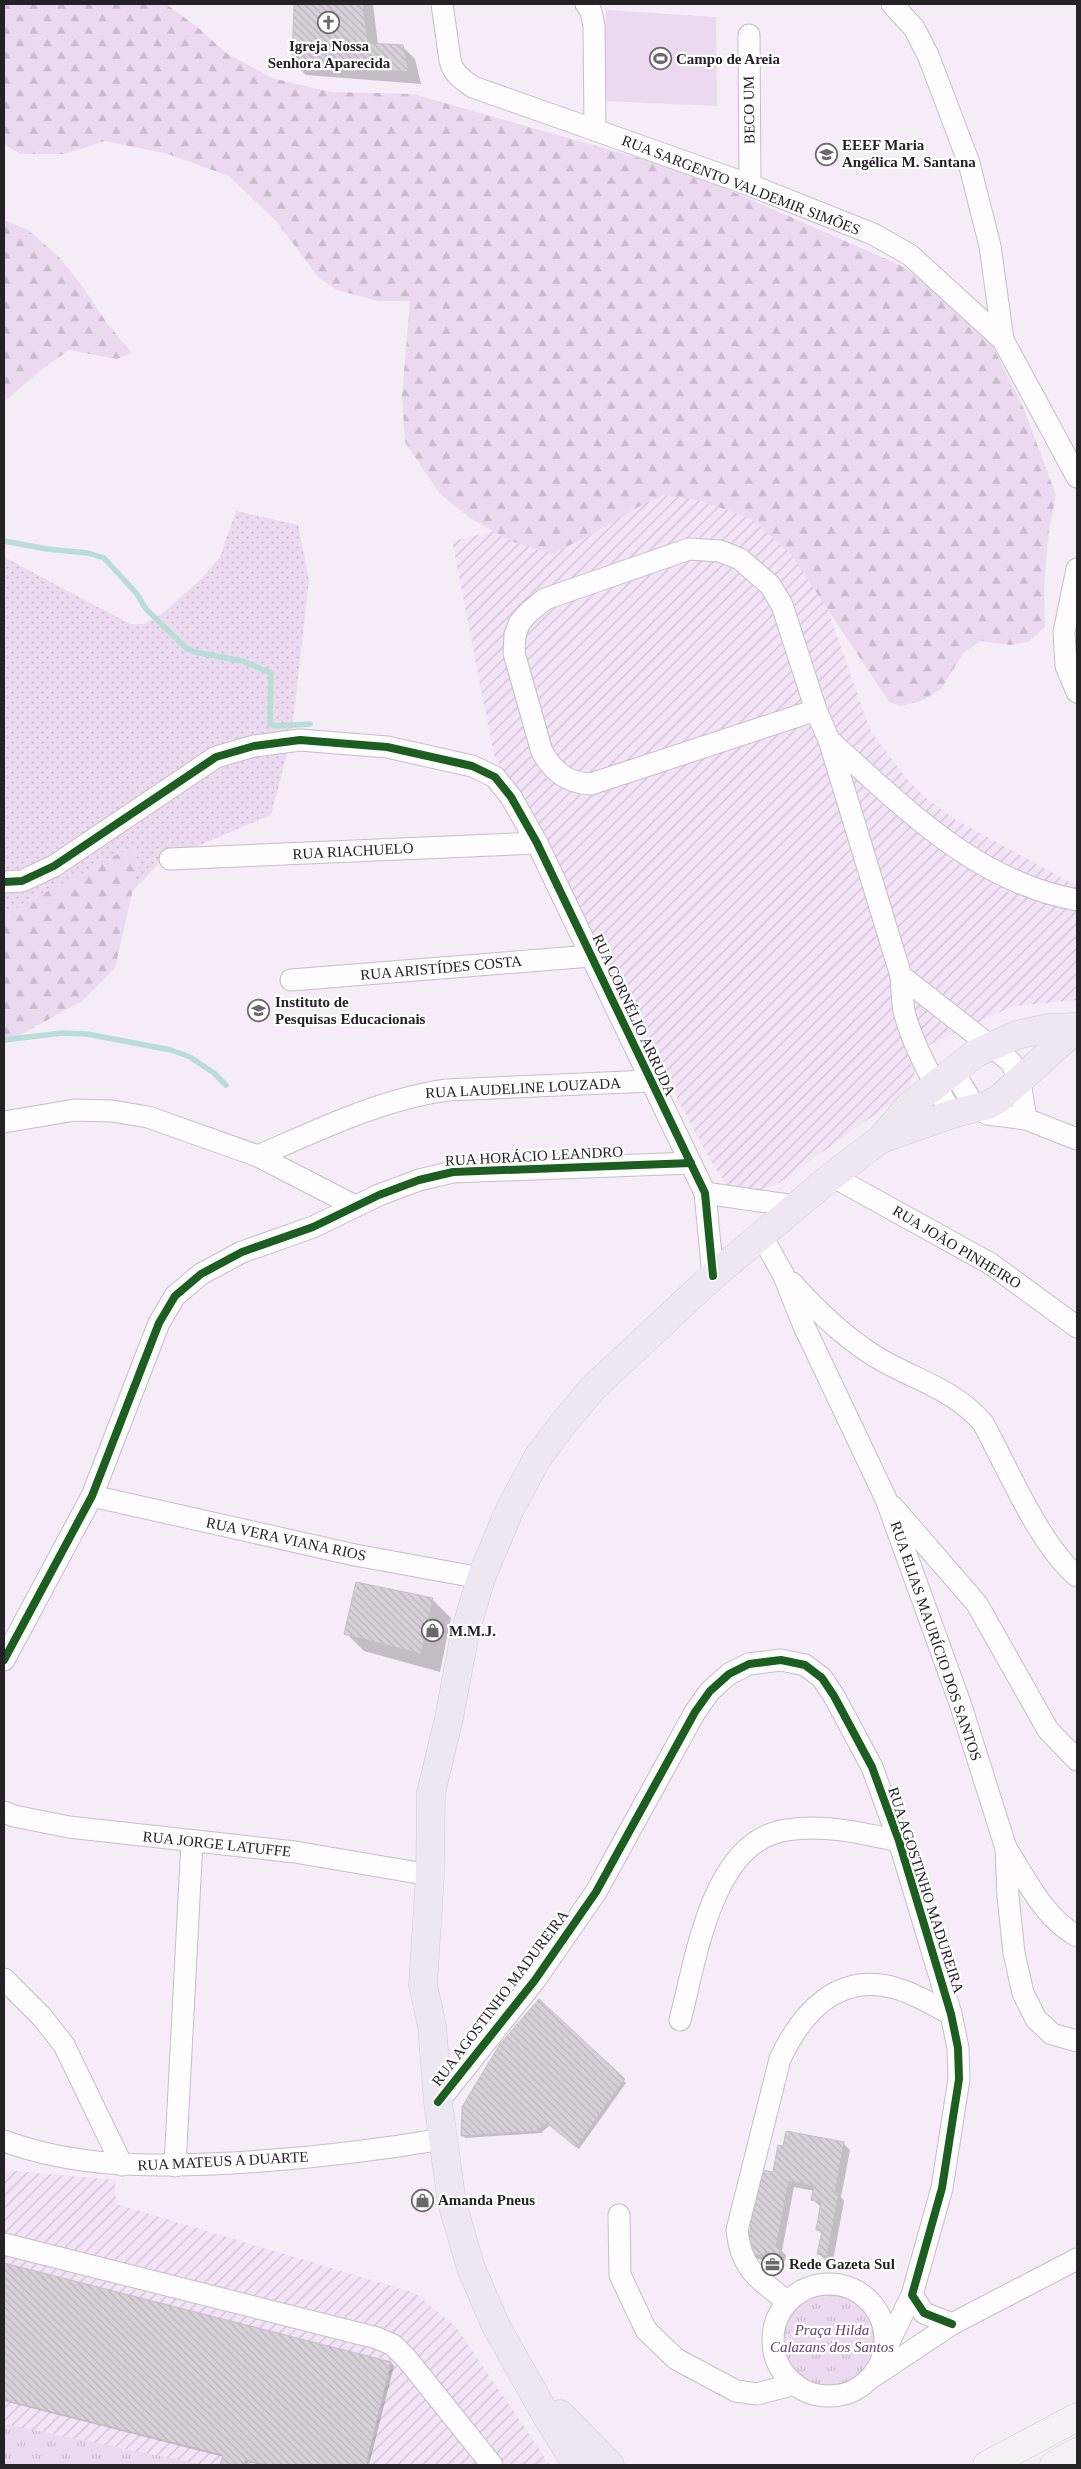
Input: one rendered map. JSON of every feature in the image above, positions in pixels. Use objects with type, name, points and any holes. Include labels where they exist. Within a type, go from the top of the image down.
[{"type":"highway","points":[[578,2465],[546,2415],[496,2326],[470,2268],[452,2203],[438,2102],[432,2026],[424,1985],[430,1875],[431,1793],[449,1718],[465,1633],[481,1578],[515,1500],[538,1457],[560,1428],[593,1388],[713,1276],[795,1206],[881,1139],[909,1106],[958,1066],[991,1046],[1017,1035],[1042,1030],[1077,1028]]},
{"type":"highway","points":[[881,1139],[1000,1098],[1020,1082],[1077,1028]]},
{"type":"highway","points":[[496,2326],[568,2424],[610,2465]]},
{"type":"main road","points":[[987,2465],[1077,2417]]},
{"type":"main road","points":[[1054,2465],[1077,2452]]},
{"type":"street","name":"RUA SARGENTO VALDEMIR SIMÕES","points":[[442,4],[452,68],[459,77],[473,87],[750,185],[873,234],[910,255],[1003,340],[1077,476]]},
{"type":"street","points":[[586,4],[591,10],[594,26],[595,130]]},
{"type":"street","points":[[892,4],[914,28],[928,55],[969,163],[990,246],[1003,340]]},
{"type":"street","name":"BECO UM","points":[[749,35],[750,185]]},
{"type":"street","points":[[816,710],[591,784],[576,783],[551,766],[542,752],[514,652],[515,635],[520,622],[528,612],[545,600],[689,549],[720,551],[740,559],[756,572],[770,585],[782,605],[816,710],[829,740],[900,976],[904,1010],[909,1027],[936,1084],[964,1111],[1026,1119],[1077,1139]]},
{"type":"street","points":[[1077,569],[1064,632],[1066,666],[1077,692]]},
{"type":"street","name":"RUA CORNÉLIO ARRUDA","points":[[4,882],[22,880],[54,866],[216,756],[254,746],[300,740],[386,747],[472,766],[495,778],[511,797],[537,843],[705,1193],[713,1276]]},
{"type":"street","points":[[829,740],[929,830],[964,854],[1015,882],[1077,900]]},
{"type":"street","name":"RUA RIACHUELO","points":[[170,859],[537,843]]},
{"type":"street","name":"RUA ARISTÍDES COSTA","points":[[291,980],[592,956]]},
{"type":"street","points":[[900,976],[1010,1062],[1020,1082],[1026,1119]]},
{"type":"street","points":[[958,1066],[964,1111]]},
{"type":"street","name":"RUA LAUDELINE LOUZADA","points":[[258,1156],[322,1128],[419,1094],[447,1090],[650,1081]]},
{"type":"street","points":[[4,1122],[75,1110],[112,1111],[148,1117],[258,1156],[354,1206]]},
{"type":"street","name":"RUA HORÁCIO LEANDRO","points":[[4,1660],[92,1496],[158,1323],[175,1296],[201,1274],[242,1252],[313,1227],[354,1206],[419,1180],[453,1172],[691,1163]]},
{"type":"street","name":"RUA JOÃO PINHEIRO","points":[[832,1176],[990,1264],[1077,1326]]},
{"type":"street","points":[[705,1193],[795,1206]]},
{"type":"street","name":"RUA ELIAS MAURÍCIO DOS SANTOS","points":[[761,1235],[783,1274],[804,1326],[886,1498],[960,1703],[1006,1848],[1013,1944],[1023,1993],[1036,2020],[1052,2034],[1077,2042]]},
{"type":"street","points":[[783,1274],[814,1308],[846,1336],[874,1356],[953,1395],[970,1408],[983,1423],[1044,1536],[1059,1558],[1077,1576]]},
{"type":"street","name":"RUA VERA VIANA RIOS","points":[[92,1496],[355,1555],[481,1578]]},
{"type":"street","points":[[886,1498],[976,1604],[1048,1730],[1077,1760]]},
{"type":"street","name":"RUA AGOSTINHO MADUREIRA","points":[[438,2102],[534,1980],[596,1892],[694,1712],[710,1691],[729,1674],[749,1664],[781,1660],[805,1666],[822,1678],[834,1696],[872,1767],[899,1841],[951,2014],[958,2048],[959,2079],[942,2188],[912,2295],[884,2352]]},
{"type":"street","name":"RUA JORGE LATUFFE","points":[[4,1812],[69,1828],[295,1852],[430,1875]]},
{"type":"street","points":[[680,2020],[711,1904],[718,1888],[737,1858],[756,1841],[784,1830],[810,1828],[834,1828],[899,1841]]},
{"type":"street","points":[[175,2166],[192,1841]]},
{"type":"street","points":[[1006,1848],[1050,1915],[1068,1931],[1077,1936]]},
{"type":"street","points":[[4,1979],[42,2017],[64,2045],[122,2165]]},
{"type":"street","points":[[788,2302],[760,2280],[746,2266],[739,2251],[737,2230],[780,2059],[787,2044],[798,2025],[812,2009],[835,1993],[856,1986],[877,1984],[896,1988],[951,2014]]},
{"type":"street","name":"RUA MATEUS A DUARTE","points":[[4,2141],[30,2151],[68,2160],[122,2165],[175,2166],[286,2160],[443,2140]]},
{"type":"street","points":[[619,2215],[620,2275],[646,2330],[676,2359],[736,2391],[757,2394],[795,2384]]},
{"type":"street","points":[[4,2244],[377,2338],[392,2345],[407,2359],[492,2465]]},
{"type":"street","points":[[871,2377],[884,2352],[885,2332],[878,2312],[864,2296],[845,2286],[824,2283],[804,2289],[788,2302],[777,2319],[773,2337],[775,2354],[779,2363],[783,2371],[795,2384],[813,2393],[834,2396],[854,2390],[952,2324],[1077,2260]]},
{"type":"street","points":[[912,2295],[924,2313],[952,2324]]},
{"type":"shaded area","points":[[728,477],[767,503],[823,597],[871,732],[906,778],[926,798],[956,820],[1077,886],[1077,1000],[1013,1006],[923,1048],[909,1088],[894,1101],[779,1183],[751,1196],[729,1189],[708,1156],[494,755],[452,541]]},
{"type":"shaded area","points":[[4,2170],[115,2180],[116,2204],[415,2293],[456,2327],[550,2465],[4,2465]]},
{"type":"green space","points":[[4,4],[166,4],[201,30],[225,52],[272,78],[331,92],[413,94],[688,172],[902,266],[947,297],[988,337],[1024,409],[1056,495],[1049,530],[1044,585],[1045,627],[1028,642],[1011,645],[981,641],[963,653],[941,689],[921,701],[900,706],[889,702],[791,554],[751,519],[702,501],[664,495],[552,554],[511,541],[470,518],[440,494],[405,442],[402,395],[410,301],[378,301],[337,290],[319,278],[277,222],[229,176],[168,154],[105,141],[65,154],[20,154],[4,144]]},
{"type":"green space","name":"Campo de Areia","points":[[606,10],[716,17],[717,106],[603,101]]},
{"type":"green space","points":[[4,220],[28,230],[59,257],[83,287],[106,322],[132,353],[117,359],[69,350],[42,369],[4,402]]},
{"type":"green space","points":[[236,511],[298,525],[309,580],[291,738],[271,815],[160,862],[131,893],[138,867],[133,847],[69,882],[25,903],[10,914],[4,922],[4,557],[130,624],[144,624],[162,614],[200,580],[220,557]]},
{"type":"green space","points":[[133,847],[138,867],[115,968],[82,1001],[4,1044],[4,922],[10,914],[25,903],[69,882]]},
{"type":"green space","name":"Praça Hilda Calazans dos Santos","points":[[832,2290],[851,2294],[867,2304],[877,2320],[881,2339],[877,2358],[867,2374],[851,2384],[832,2388],[813,2384],[797,2374],[787,2358],[783,2339],[787,2320],[797,2304],[813,2294]]},
{"type":"green space","points":[[4,2424],[204,2465],[4,2465]]},
{"type":"building","name":"Igreja Nossa Senhora Aparecida","points":[[294,4],[363,4],[368,43],[403,45],[409,72],[292,63]]},
{"type":"building","points":[[356,1582],[433,1598],[421,1654],[344,1634]]},
{"type":"building","points":[[539,1999],[625,2079],[576,2147],[547,2123],[538,2131],[461,2136],[462,2107],[500,2044]]},
{"type":"building","points":[[786,2131],[844,2142],[835,2193],[839,2193],[827,2256],[817,2254],[822,2231],[816,2230],[821,2202],[811,2200],[814,2186],[789,2181],[776,2247],[780,2248],[779,2255],[765,2252],[764,2256],[751,2254],[752,2244],[748,2243],[751,2225],[746,2224],[757,2169],[773,2172],[778,2145],[783,2146]]},
{"type":"building","points":[[4,2263],[391,2362],[366,2465],[266,2465],[245,2460],[244,2465],[220,2465],[223,2455],[4,2400]]},
{"type":"waterway","points":[[4,541],[47,549],[88,553],[104,558],[137,594],[146,609],[186,648],[195,652],[242,661],[271,673],[270,724],[277,726],[310,724]]},
{"type":"waterway","points":[[4,1040],[62,1033],[87,1034],[171,1050],[190,1057],[214,1073],[226,1085]]},
{"type":"cycle path","points":[[4,882],[22,881],[54,866],[216,757],[254,746],[300,740],[387,747],[472,766],[495,777],[511,797],[537,843],[705,1193],[713,1276]]},
{"type":"cycle path","points":[[4,1660],[92,1496],[159,1323],[175,1296],[201,1274],[242,1252],[313,1227],[379,1195],[419,1180],[453,1172],[691,1163]]},
{"type":"cycle path","points":[[438,2102],[535,1980],[596,1892],[695,1712],[710,1691],[729,1674],[749,1664],[781,1660],[805,1665],[822,1678],[834,1696],[872,1767],[899,1841],[951,2014],[958,2048],[959,2079],[942,2188],[912,2295],[924,2313],[952,2324]]},
{"type":"place","name":"Igreja Nossa Senhora Aparecida","points":[[329,23]]},
{"type":"place","name":"Campo de Areia","points":[[660,59]]},
{"type":"place","name":"EEEF Maria Angélica M. Santana","points":[[826,154]]},
{"type":"place","name":"Instituto de Pesquisas Educacionais","points":[[259,1011]]},
{"type":"place","name":"M.M.J.","points":[[433,1631]]},
{"type":"place","name":"Amanda Pneus","points":[[422,2200]]},
{"type":"place","name":"Rede Gazeta Sul","points":[[773,2264]]}]
